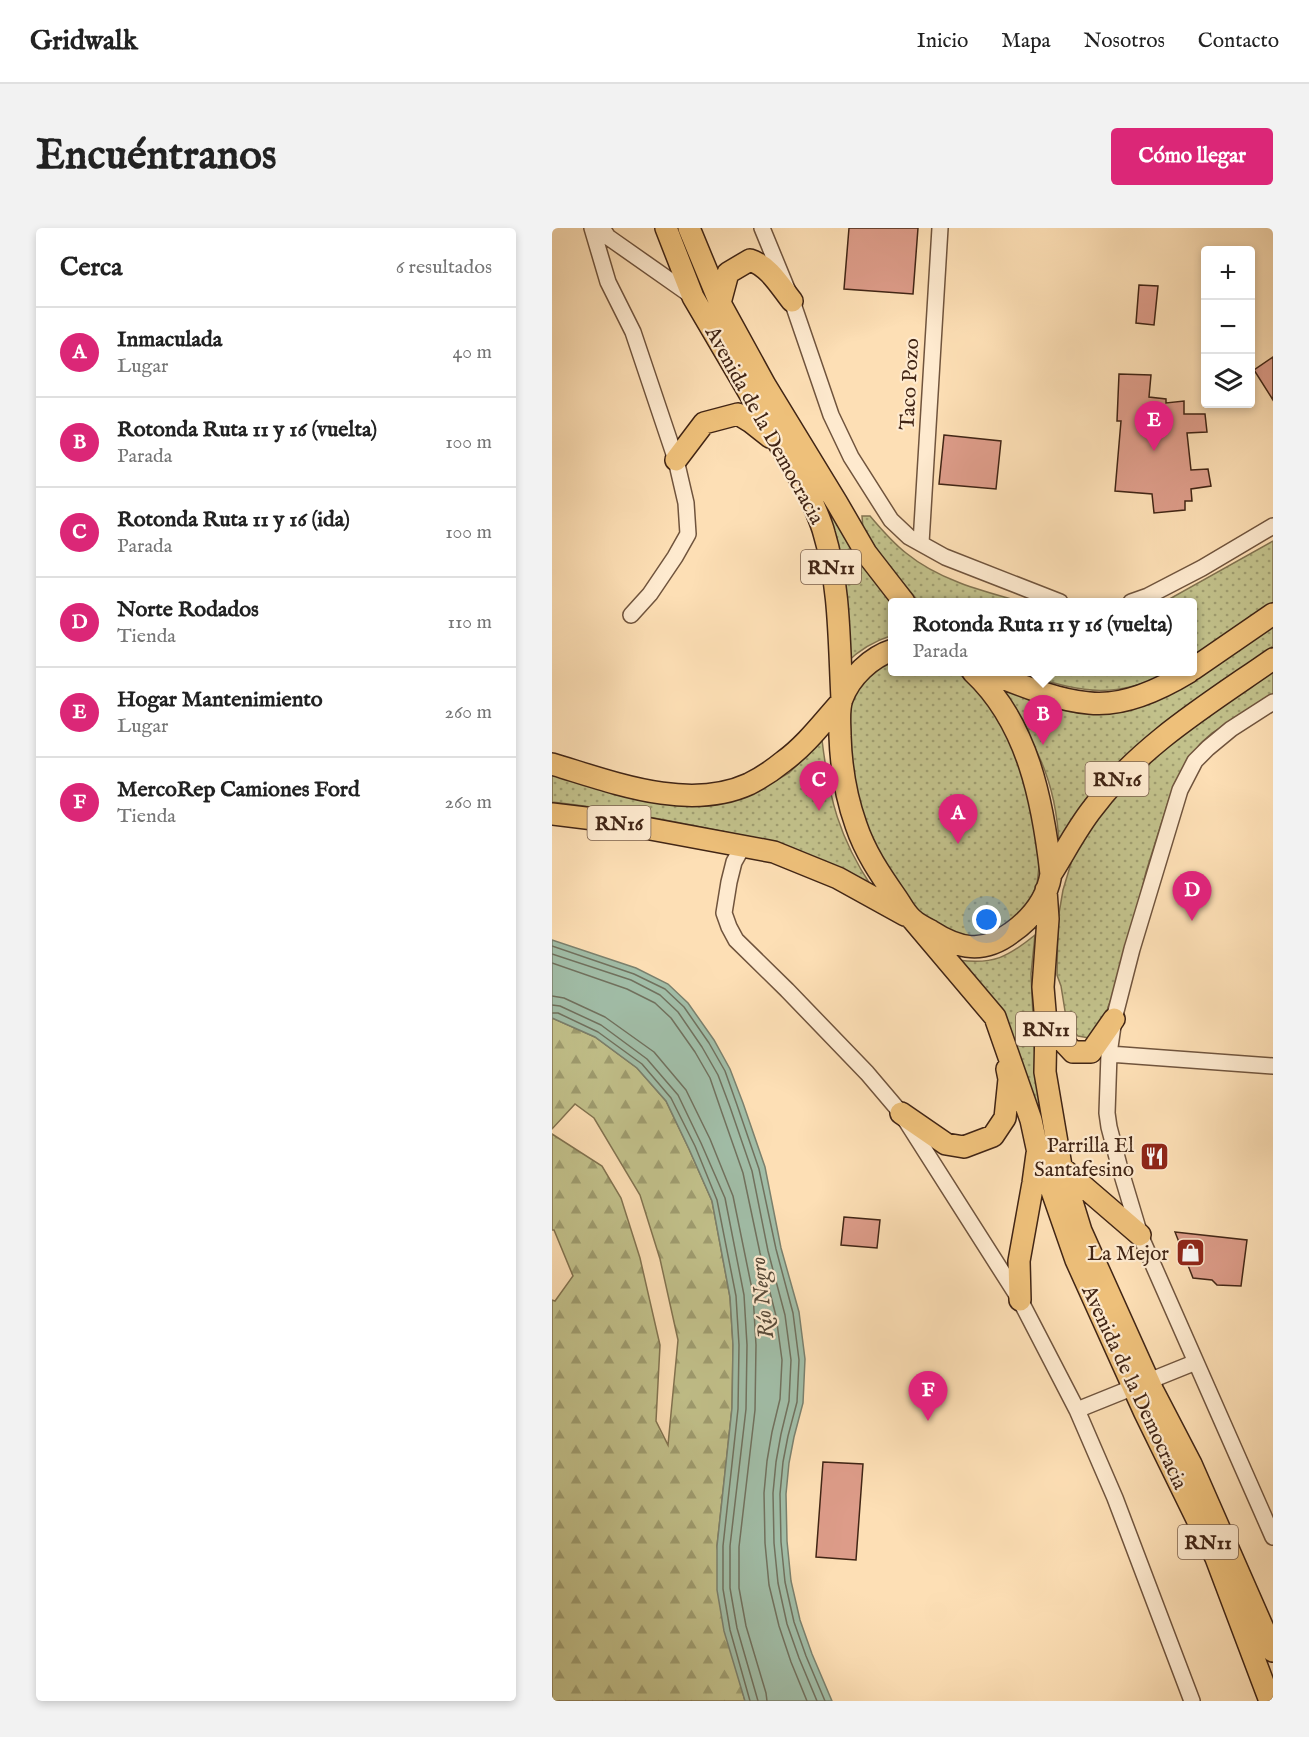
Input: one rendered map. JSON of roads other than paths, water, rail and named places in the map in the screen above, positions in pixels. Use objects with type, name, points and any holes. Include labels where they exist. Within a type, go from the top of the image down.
[{"type":"highway","name":"Avenida de la Democracia","points":[[666,228],[693,297],[811,498],[826,541],[837,608],[841,700]]},
{"type":"highway","name":"Avenida de la Democracia","points":[[689,228],[720,303],[765,385],[854,534],[879,572],[900,598]]},
{"type":"highway","points":[[720,303],[728,273],[750,260],[765,267],[792,301]]},
{"type":"highway","points":[[676,460],[704,423],[738,414],[780,446]]},
{"type":"highway","points":[[1197,666],[1273,614]]},
{"type":"highway","points":[[841,700],[860,671],[880,655],[888,652]]},
{"type":"highway","name":"RN16","points":[[1048,882],[1092,809],[1128,768],[1181,723],[1273,659]]},
{"type":"highway","name":"RN11","points":[[841,700],[843,772],[856,825],[868,854],[911,919],[955,944],[978,947],[1004,938],[1022,925],[1040,904],[1048,882],[1044,820],[1034,777],[1024,750],[998,702],[976,676]]},
{"type":"highway","points":[[998,676],[1042,692],[1090,703],[1110,702],[1141,695],[1180,676]]},
{"type":"highway","name":"RN16","points":[[552,764],[627,786],[662,793],[703,795],[721,792],[748,784],[785,760],[803,744],[841,700]]},
{"type":"highway","name":"RN16","points":[[552,814],[602,820],[774,852],[813,867],[863,891],[911,919]]},
{"type":"highway","name":"Avenida de la Democracia","points":[[1048,882],[1043,987],[1046,1023],[1045,1072],[1060,1166],[1081,1231],[1141,1384],[1145,1413],[1216,1558],[1270,1701]]},
{"type":"highway","name":"Avenida de la Democracia","points":[[911,919],[994,1017],[1031,1120],[1037,1148],[1076,1260],[1141,1384],[1153,1391],[1191,1464],[1273,1651]]},
{"type":"highway","points":[[1046,1023],[1073,1052],[1091,1052],[1114,1019]]},
{"type":"highway","points":[[901,1113],[946,1144],[964,1147],[993,1136],[1005,1118],[1009,1079],[1003,1042]]},
{"type":"highway","points":[[1020,1300],[1019,1261],[1037,1148]]},
{"type":"highway","points":[[1060,1166],[1140,1235]]},
{"type":"highway","points":[[1257,1666],[1257,1701]]},
{"type":"street","points":[[592,228],[608,282],[633,332],[676,460],[686,502],[688,534],[650,594],[631,615]]},
{"type":"street","name":"Avenida de la Democracia","points":[[602,228],[608,237],[693,297]]},
{"type":"street","points":[[762,228],[792,301],[831,415],[851,457],[891,520],[909,537],[960,564],[1047,598]]},
{"type":"street","name":"Taco Pozo","points":[[921,543],[940,228]]},
{"type":"street","points":[[1143,598],[1273,526]]},
{"type":"street","points":[[1273,702],[1215,741],[1196,761],[1186,777],[1173,811],[1132,949],[1114,1019],[1109,1054],[1273,1066]]},
{"type":"street","points":[[743,846],[734,862],[729,882],[724,913],[729,927],[736,940],[860,1065],[901,1113],[1020,1300],[1077,1410],[1114,1497],[1192,1701]]},
{"type":"street","name":"RN11","points":[[1109,1054],[1107,1113],[1109,1127],[1140,1235],[1273,1537]]},
{"type":"street","points":[[1077,1410],[1196,1362]]},
{"type":"water","name":"Río Negro","points":[[552,940],[636,968],[668,984],[688,1003],[714,1040],[730,1069],[743,1103],[765,1167],[781,1248],[799,1312],[805,1359],[803,1403],[789,1463],[786,1494],[787,1541],[791,1581],[800,1620],[832,1701],[745,1701],[724,1631],[717,1590],[717,1546],[732,1408],[733,1345],[730,1297],[712,1201],[666,1101],[637,1068],[595,1037],[552,1018]]},
{"type":"place","name":"Hogar Mantenimiento","points":[[1154,451]]},
{"type":"place","name":"Rotonda Ruta 11 y 16 (vuelta)","points":[[1043,745]]},
{"type":"place","name":"Rotonda Ruta 11 y 16 (ida)","points":[[819,811]]},
{"type":"place","name":"Inmaculada","points":[[958,844]]},
{"type":"place","name":"Norte Rodados","points":[[1192,921]]},
{"type":"place","name":"Parrilla El Santafesino","points":[[1155,1157]]},
{"type":"place","name":"La Mejor","points":[[1190,1253]]},
{"type":"place","name":"MercoRep Camiones Ford","points":[[928,1421]]}]
